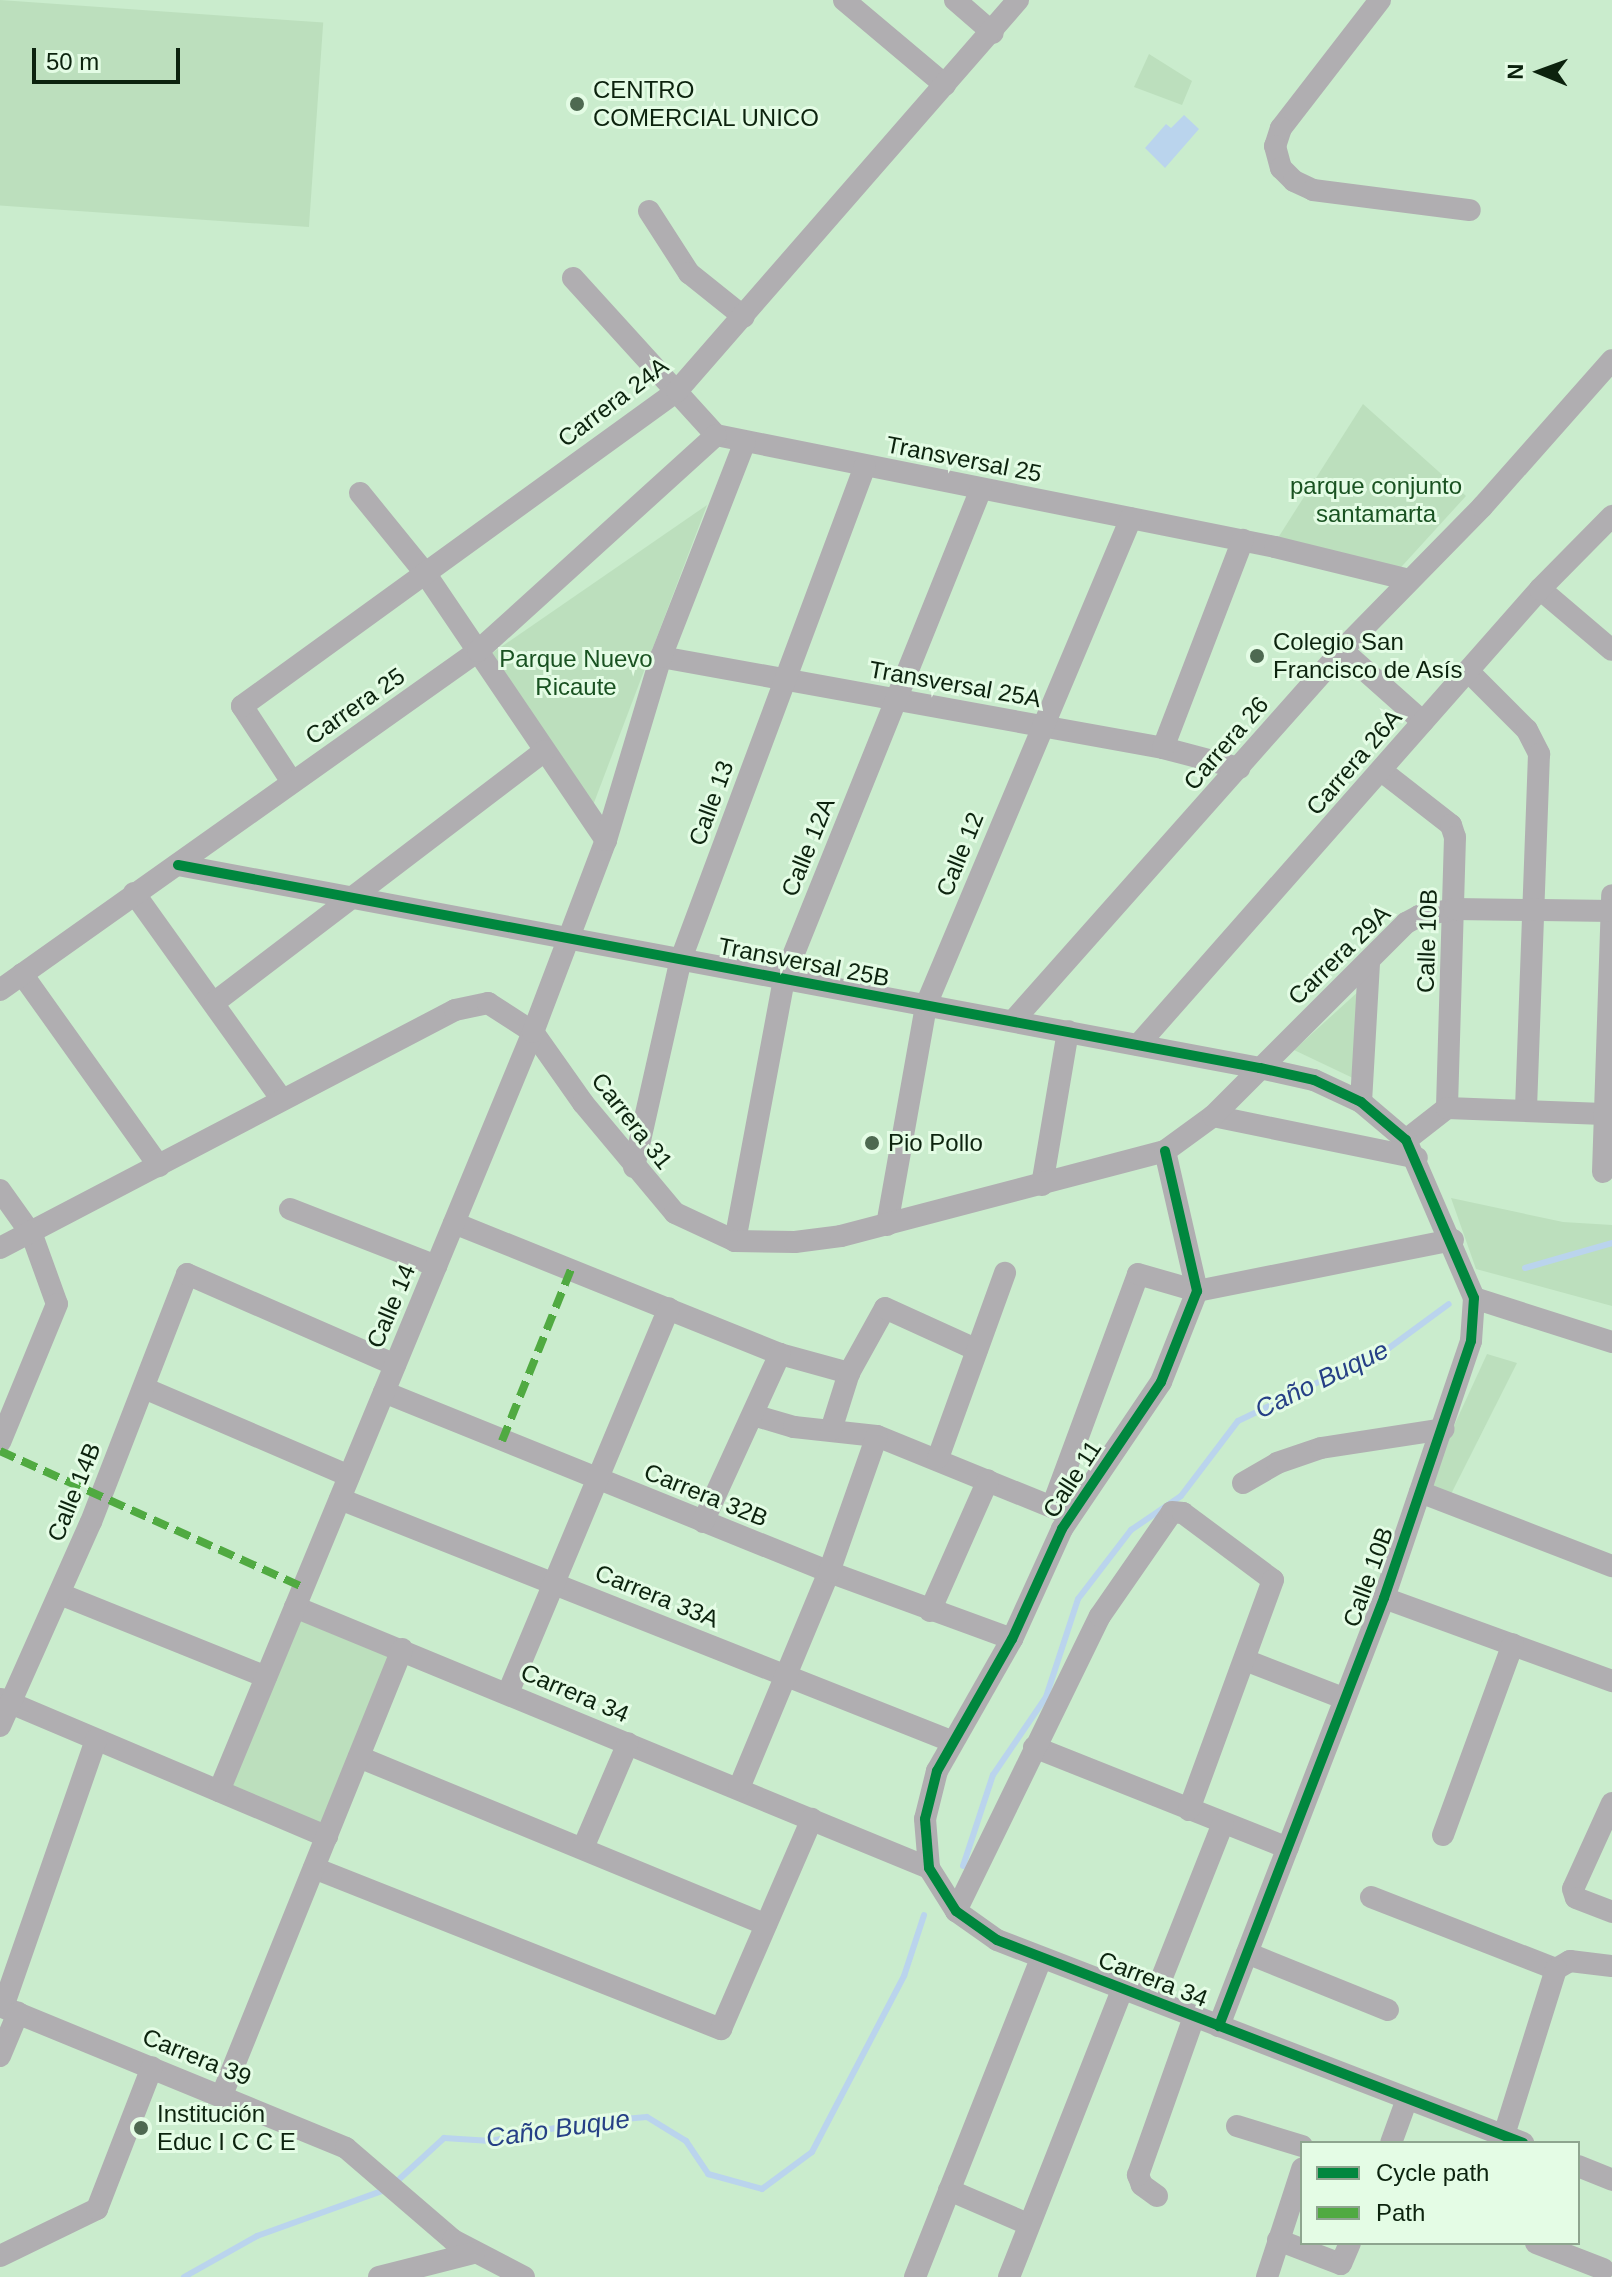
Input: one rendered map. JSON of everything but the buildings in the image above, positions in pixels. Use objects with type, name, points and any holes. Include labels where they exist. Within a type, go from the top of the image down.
[{"type":"street","points":[[844,0],[945,85]]},
{"type":"street","points":[[955,0],[993,33]]},
{"type":"street","name":"Carrera 24A","points":[[292,782],[242,706],[677,391],[993,33],[1018,0]]},
{"type":"street","points":[[1380,0],[1281,128],[1275,146],[1281,168],[1294,181],[1313,190],[1470,210]]},
{"type":"street","points":[[649,211],[689,273],[744,317]]},
{"type":"street","points":[[573,278],[716,435]]},
{"type":"street","name":"Carrera 26","points":[[1013,1021],[1342,650],[1612,360]]},
{"type":"street","name":"Transversal 25","points":[[716,435],[1243,540],[1409,580]]},
{"type":"street","name":"Carrera 25","points":[[0,990],[478,651],[716,435]]},
{"type":"street","name":"Calle 14","points":[[219,1791],[533,1032],[606,840],[661,657],[745,442]]},
{"type":"street","name":"Calle 13","points":[[634,1167],[681,959],[865,466]]},
{"type":"street","name":"Calle 12A","points":[[735,1241],[784,978],[981,489]]},
{"type":"street","points":[[360,493],[425,573],[606,840]]},
{"type":"street","name":"Carrera 26A","points":[[1138,1045],[1383,772],[1540,589],[1612,516]]},
{"type":"street","name":"Calle 12","points":[[887,1225],[926,1005],[1131,518]]},
{"type":"street","points":[[1163,748],[1243,540]]},
{"type":"street","points":[[1540,589],[1612,650]]},
{"type":"street","points":[[1342,650],[1423,722]]},
{"type":"street","name":"Transversal 25A","points":[[661,657],[1163,748],[1239,768]]},
{"type":"street","points":[[1468,671],[1537,744],[1526,1109]]},
{"type":"street","points":[[215,1002],[347,896],[544,751]]},
{"type":"street","name":"Calle 10B","points":[[1383,772],[1451,825],[1454,909],[1447,1108]]},
{"type":"street","name":"Transversal 25B","points":[[178,865],[1314,1080],[1361,1102],[1411,1149]]},
{"type":"street","points":[[134,893],[215,1002],[282,1100]]},
{"type":"street","points":[[1606,1164],[1604,1114],[1612,905]]},
{"type":"street","name":"Carrera 29A","points":[[1260,1068],[1406,923],[1428,912],[1612,905]]},
{"type":"street","points":[[1361,1102],[1369,963]]},
{"type":"street","points":[[22,974],[159,1166]]},
{"type":"street","name":"Carrera 31","points":[[0,1248],[32,1235],[282,1100],[475,1004],[502,1007],[533,1032],[634,1167],[675,1213],[735,1241],[795,1242],[887,1225],[1165,1151],[1213,1116],[1260,1068]]},
{"type":"street","points":[[1042,1185],[1068,1031]]},
{"type":"street","points":[[1213,1116],[1411,1149],[1447,1108],[1604,1114]]},
{"type":"street","name":"Calle 10B","points":[[1219,2026],[1384,1598],[1444,1429],[1471,1341],[1474,1298],[1453,1240],[1411,1149]]},
{"type":"street","points":[[1165,1151],[1197,1291]]},
{"type":"street","points":[[0,1190],[32,1235],[57,1304],[0,1442]]},
{"type":"street","points":[[290,1209],[436,1266]]},
{"type":"street","points":[[454,1223],[780,1354],[849,1373]]},
{"type":"street","points":[[753,1415],[877,1436],[938,1458],[1063,1512],[1133,1277],[1142,1272],[1197,1291],[1453,1240]]},
{"type":"street","points":[[938,1458],[1005,1273]]},
{"type":"street","name":"Calle 14B","points":[[0,1726],[6,1701],[60,1594],[187,1274],[395,1365]]},
{"type":"street","name":"Calle 11","points":[[929,1868],[927,1802],[953,1742],[1012,1639],[1062,1529],[1063,1512],[1161,1382],[1197,1291]]},
{"type":"street","points":[[1474,1298],[1612,1342]]},
{"type":"street","points":[[508,1693],[669,1308]]},
{"type":"street","points":[[831,1430],[849,1373],[885,1308],[977,1350]]},
{"type":"street","points":[[703,1522],[780,1354]]},
{"type":"street","points":[[144,1388],[349,1476]]},
{"type":"street","name":"Carrera 32B","points":[[384,1392],[829,1572],[1012,1639]]},
{"type":"street","points":[[1243,1483],[1277,1463],[1321,1448],[1444,1429]]},
{"type":"street","points":[[739,1788],[782,1676],[829,1572],[877,1436]]},
{"type":"street","points":[[930,1611],[988,1480]]},
{"type":"street","points":[[1420,1492],[1612,1566]]},
{"type":"street","name":"Carrera 33A","points":[[340,1499],[953,1742]]},
{"type":"street","points":[[956,1911],[1100,1616],[1172,1512],[1183,1513],[1273,1580],[1189,1810]]},
{"type":"street","points":[[60,1594],[266,1677]]},
{"type":"street","points":[[1384,1598],[1612,1681]]},
{"type":"street","name":"Carrera 34","points":[[295,1607],[929,1868],[956,1911],[982,1932],[1041,1958],[1514,2139]]},
{"type":"street","points":[[1443,1835],[1513,1644]]},
{"type":"street","points":[[222,2095],[402,1649]]},
{"type":"street","points":[[1245,1660],[1343,1698]]},
{"type":"street","points":[[6,1701],[327,1837]]},
{"type":"street","points":[[0,2056],[7,2009],[96,1740]]},
{"type":"street","points":[[583,1848],[628,1743]]},
{"type":"street","points":[[1034,1747],[1288,1848]]},
{"type":"street","points":[[359,1757],[766,1925]]},
{"type":"street","points":[[1612,1803],[1574,1895],[1612,1912]]},
{"type":"street","points":[[314,1868],[721,2029],[812,1819]]},
{"type":"street","points":[[1153,2000],[1223,1823]]},
{"type":"street","points":[[1371,1897],[1556,1969]]},
{"type":"street","points":[[1247,1953],[1388,2010]]},
{"type":"street","points":[[915,2277],[1041,1958]]},
{"type":"street","points":[[1514,2139],[1556,1969],[1570,1961],[1612,1966]]},
{"type":"street","points":[[1009,2277],[1123,1987]]},
{"type":"street","name":"Carrera 39","points":[[7,2009],[346,2148],[474,2253],[524,2277]]},
{"type":"street","points":[[1157,2196],[1142,2185],[1138,2175],[1194,2017]]},
{"type":"street","points":[[3,2252],[97,2209],[152,2067]]},
{"type":"street","points":[[1392,2141],[1407,2099]]},
{"type":"street","points":[[1237,2126],[1300,2145]]},
{"type":"street","points":[[1580,2167],[1612,2180]]},
{"type":"street","points":[[1267,2277],[1300,2175]]},
{"type":"street","points":[[949,2190],[1028,2224]]},
{"type":"street","points":[[1278,2240],[1300,2244]]},
{"type":"street","points":[[1304,2245],[1346,2253]]},
{"type":"street","points":[[1542,2245],[1605,2265]]},
{"type":"street","points":[[379,2277],[474,2253]]},
{"type":"green space","points":[[0,0],[323,23],[309,227],[0,206]]},
{"type":"green space","points":[[1149,54],[1192,81],[1182,105],[1134,87]]},
{"type":"green space","name":"parque conjunto santamarta","points":[[1363,404],[1466,496],[1393,576],[1269,552]]},
{"type":"green space","name":"Parque Nuevo Ricaute","points":[[707,505],[592,808],[488,656]]},
{"type":"green space","points":[[1360,990],[1355,1079],[1294,1050]]},
{"type":"green space","points":[[1451,1198],[1563,1222],[1612,1225],[1612,1306],[1476,1269]]},
{"type":"green space","points":[[1487,1354],[1517,1363],[1447,1502],[1424,1491]]},
{"type":"green space","points":[[295,1607],[402,1648],[331,1834],[224,1793]]},
{"type":"water","points":[[1184,115],[1199,129],[1165,168],[1145,148],[1166,124],[1171,128]]},
{"type":"waterway","name":"Caño Buque","points":[[1525,1268],[1612,1243]]},
{"type":"waterway","name":"Caño Buque","points":[[963,1866],[993,1775],[1046,1697],[1078,1599],[1131,1530],[1181,1496],[1238,1421],[1389,1348],[1449,1304]]},
{"type":"waterway","name":"Caño Buque","points":[[394,2184],[444,2138],[491,2141],[580,2123],[647,2117],[686,2141],[708,2174],[762,2189],[812,2152],[904,1976],[924,1915]]},
{"type":"waterway","name":"Caño Buque","points":[[184,2277],[257,2236],[385,2190]]},
{"type":"marked path","points":[[502,1441],[571,1269]]},
{"type":"marked path","points":[[0,1451],[303,1587]]},
{"type":"cycle path","points":[[178,865],[1314,1080],[1361,1102],[1406,1140],[1474,1298],[1471,1341],[1384,1598],[1219,2026]]},
{"type":"cycle path","points":[[1165,1151],[1197,1291],[1161,1382],[1062,1529],[1012,1639],[937,1771],[925,1819],[929,1868],[956,1911],[997,1940],[1518,2141]]},
{"type":"place","name":"CENTRO COMERCIAL UNICO","points":[[577,104]]},
{"type":"place","name":"Colegio San Francisco de Asís","points":[[1257,656]]},
{"type":"place","name":"Pio Pollo","points":[[872,1143]]},
{"type":"place","name":"Institución Educ I C C E","points":[[141,2128]]}]
